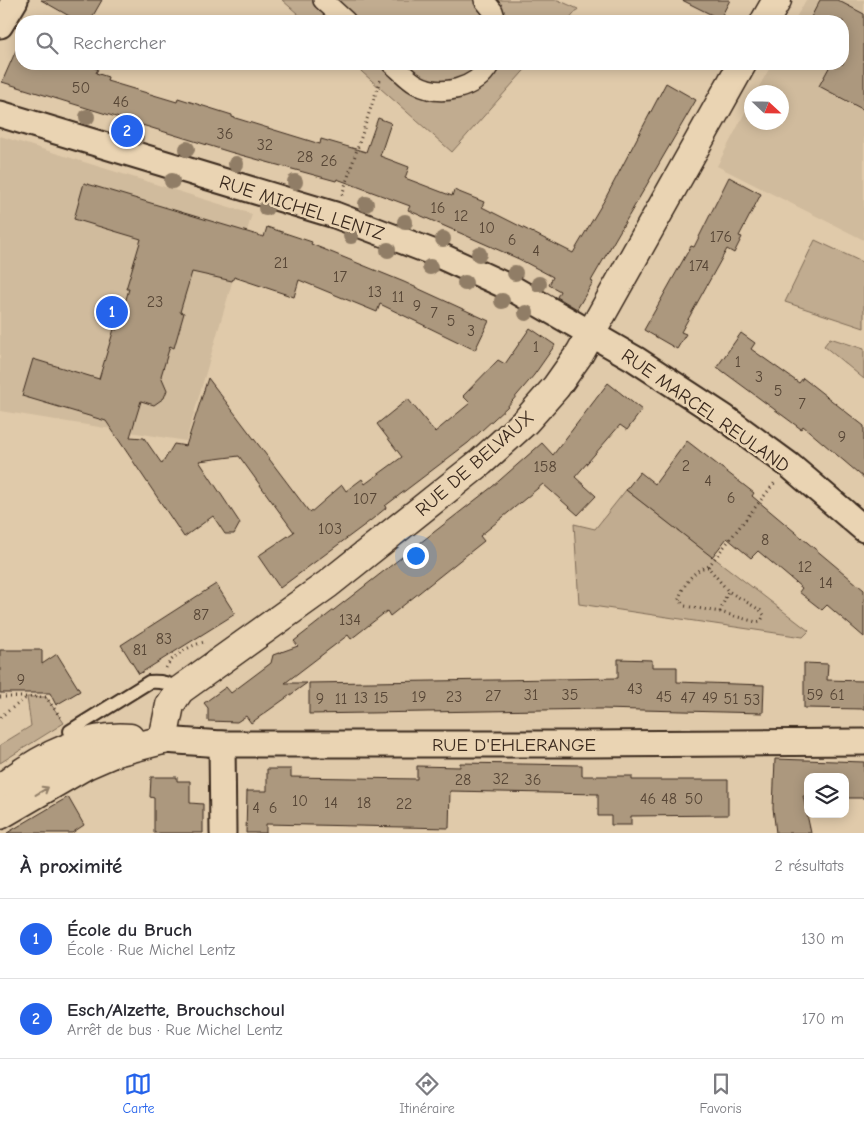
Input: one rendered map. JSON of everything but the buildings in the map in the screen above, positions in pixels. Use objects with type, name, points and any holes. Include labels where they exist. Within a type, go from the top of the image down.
[{"type":"street","points":[[0,25],[15,0]]},
{"type":"street","points":[[323,0],[339,15]]},
{"type":"street","points":[[484,0],[494,15]]},
{"type":"street","points":[[768,15],[777,0]]},
{"type":"street","points":[[391,70],[416,84],[444,91],[470,86],[485,70]]},
{"type":"street","name":"RUE DE BELVAUX","points":[[164,740],[170,705],[180,690],[328,584],[481,462],[525,422],[556,387],[591,334],[739,70]]},
{"type":"street","name":"RUE MICHEL LENTZ","points":[[0,114],[336,215],[432,252],[515,290],[591,334]]},
{"type":"street","name":"RUE MARCEL REULAND","points":[[591,334],[636,359],[709,407],[788,465],[864,529]]},
{"type":"street","points":[[0,789],[14,778],[75,744],[114,736],[164,740]]},
{"type":"street","points":[[0,815],[86,765],[116,752],[164,740]]},
{"type":"street","name":"RUE D'EHLERANGE","points":[[164,740],[222,744],[864,742]]},
{"type":"street","points":[[222,744],[222,833]]},
{"type":"lane","points":[[67,727],[149,682],[160,681],[171,684],[180,690]]},
{"type":"path","points":[[336,215],[386,70]]},
{"type":"path","points":[[708,567],[728,591],[760,610],[764,618],[756,622],[720,612],[685,606],[679,600],[680,592],[698,570],[708,567],[788,465]]},
{"type":"path","points":[[720,612],[728,591]]},
{"type":"path","points":[[0,697],[46,697],[67,727]]},
{"type":"path","points":[[0,717],[27,697]]},
{"type":"shaded area","points":[[282,0],[558,0],[578,9],[573,15],[299,15]]},
{"type":"shaded area","points":[[806,0],[864,0],[864,240],[717,166],[744,114],[744,130],[789,130],[789,85],[760,85],[769,70],[849,70],[849,15],[797,15]]},
{"type":"shaded area","points":[[360,70],[525,70],[452,152]]},
{"type":"shaded area","points":[[0,136],[252,214],[186,441],[0,411]]},
{"type":"shaded area","points":[[815,240],[864,263],[864,328],[785,302]]},
{"type":"shaded area","points":[[830,338],[864,349],[864,379],[824,346]]},
{"type":"shaded area","points":[[626,490],[809,631],[803,637],[579,604],[574,524],[595,529]]},
{"type":"shaded area","points":[[27,697],[46,697],[64,723],[0,763],[0,745],[31,726]]},
{"type":"place","name":"Esch/Alzette, Brouchschoul","points":[[127,131]]},
{"type":"place","name":"École du Bruch","points":[[112,312]]}]
